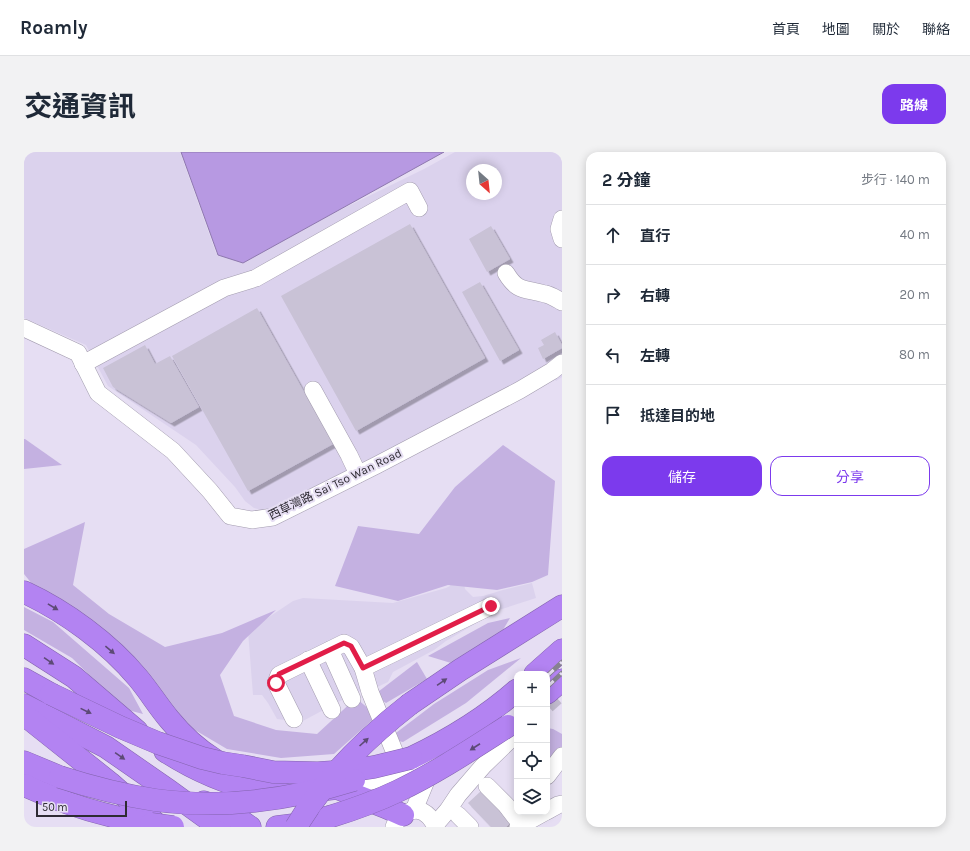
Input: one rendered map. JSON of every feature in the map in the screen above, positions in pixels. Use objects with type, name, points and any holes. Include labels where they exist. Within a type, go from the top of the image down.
[{"type":"highway","points":[[24,592],[51,606],[80,625],[114,653],[138,678],[169,719],[188,740],[204,754],[233,770],[260,780],[286,794]]},
{"type":"highway","points":[[296,827],[320,791],[336,772],[360,746],[393,717],[447,679],[562,606]]},
{"type":"highway","points":[[24,645],[74,677],[144,737],[174,757],[204,772],[232,783],[260,791],[286,794],[337,788],[408,816]]},
{"type":"highway","points":[[538,671],[562,650]]},
{"type":"highway","points":[[24,679],[51,694],[120,727],[158,743],[223,764],[273,772],[318,774],[374,767],[406,766]]},
{"type":"highway","points":[[24,762],[60,777],[110,792],[156,800],[209,803],[255,801],[305,793],[406,766],[430,749],[459,733],[514,692]]},
{"type":"highway","points":[[24,705],[106,747],[219,827]]},
{"type":"highway","points":[[24,715],[110,783],[160,827]]},
{"type":"highway","points":[[277,827],[329,817],[357,808],[398,791],[462,756],[514,721]]},
{"type":"highway","points":[[24,785],[69,804],[97,812],[138,822],[173,827]]},
{"type":"highway","points":[[168,790],[217,807],[233,815],[250,827]]},
{"type":"street","points":[[83,364],[224,288],[256,278],[410,191],[419,208]]},
{"type":"street","points":[[562,220],[559,229],[562,239]]},
{"type":"street","points":[[506,272],[511,281],[517,286],[525,290],[546,294],[562,302]]},
{"type":"street","name":"西草灣路 Sai Tso Wan Road","points":[[24,328],[78,353],[98,393],[173,451],[210,491],[230,516],[252,520],[273,517],[358,474],[520,390],[552,371],[562,363]]},
{"type":"street","points":[[313,390],[350,455],[358,474]]},
{"type":"street","points":[[363,668],[491,606]]},
{"type":"street","points":[[294,719],[276,683],[279,674],[344,643],[351,646],[363,668],[370,692],[397,758],[406,766]]},
{"type":"street","points":[[330,650],[352,699]]},
{"type":"street","points":[[544,671],[562,654]]},
{"type":"street","points":[[308,660],[332,710]]},
{"type":"street","points":[[337,788],[436,758],[488,719]]},
{"type":"street","points":[[408,816],[429,816],[435,826],[458,795],[483,766],[514,736]]},
{"type":"street","points":[[550,772],[562,756]]},
{"type":"street","points":[[408,816],[436,758]]},
{"type":"street","points":[[487,786],[506,805],[518,820],[534,815]]},
{"type":"street","points":[[408,816],[458,795]]},
{"type":"street","points":[[550,809],[562,804]]},
{"type":"street","points":[[458,815],[470,827]]},
{"type":"shaded area","points":[[24,152],[180,152],[216,253],[242,263],[330,215],[424,169],[455,152],[562,152],[562,377],[556,381],[549,367],[277,507],[265,511],[254,508],[245,501],[235,487],[196,445],[108,386],[86,345],[24,318]]},
{"type":"shaded area","points":[[181,152],[444,152],[243,263],[218,255]]},
{"type":"shaded area","points":[[25,439],[62,465],[24,469]]},
{"type":"shaded area","points":[[503,445],[555,481],[548,575],[532,582],[497,590],[448,585],[398,601],[335,586],[358,526],[419,534],[455,487]]},
{"type":"shaded area","points":[[85,522],[73,585],[109,614],[165,647],[222,633],[276,610],[243,641],[220,675],[234,716],[276,730],[317,734],[356,698],[377,716],[334,754],[281,758],[227,749],[183,723],[66,626],[24,574],[24,549]]},
{"type":"shaded area","points":[[452,571],[473,597],[483,596],[532,583],[536,598],[499,610],[446,641],[434,650],[393,672],[388,682],[375,688],[371,693],[359,691],[301,722],[277,719],[262,695],[253,695],[248,631],[293,601],[303,598],[393,603],[450,586]]},
{"type":"shaded area","points":[[24,607],[53,622],[129,688],[143,714],[124,709],[72,658],[24,630]]},
{"type":"shaded area","points":[[510,618],[500,635],[451,663],[428,656],[488,623]]},
{"type":"shaded area","points":[[521,658],[466,703],[403,742],[388,739],[434,704],[488,670]]},
{"type":"shaded area","points":[[417,662],[427,679],[386,703],[374,695]]},
{"type":"shaded area","points":[[550,728],[562,734],[562,749],[550,763]]},
{"type":"building","points":[[410,224],[485,358],[356,431],[281,296]]},
{"type":"building","points":[[491,226],[510,259],[487,272],[469,239]]},
{"type":"building","points":[[480,282],[519,350],[500,361],[462,292]]},
{"type":"building","points":[[257,308],[333,444],[248,491],[172,356]]},
{"type":"building","points":[[555,332],[562,345],[562,348],[543,359],[538,348],[544,345],[541,340]]},
{"type":"building","points":[[145,345],[155,364],[170,356],[199,407],[171,423],[113,387],[103,368]]},
{"type":"building","points":[[481,791],[511,822],[506,827],[491,827],[468,803]]},
{"type":"tunnel","points":[[550,702],[556,697]]},
{"type":"railway","points":[[550,673],[562,662]]},
{"type":"railway","points":[[550,684],[562,673]]},
{"type":"route","points":[[276,683],[279,674],[344,643],[351,646],[363,668],[491,606]]}]
